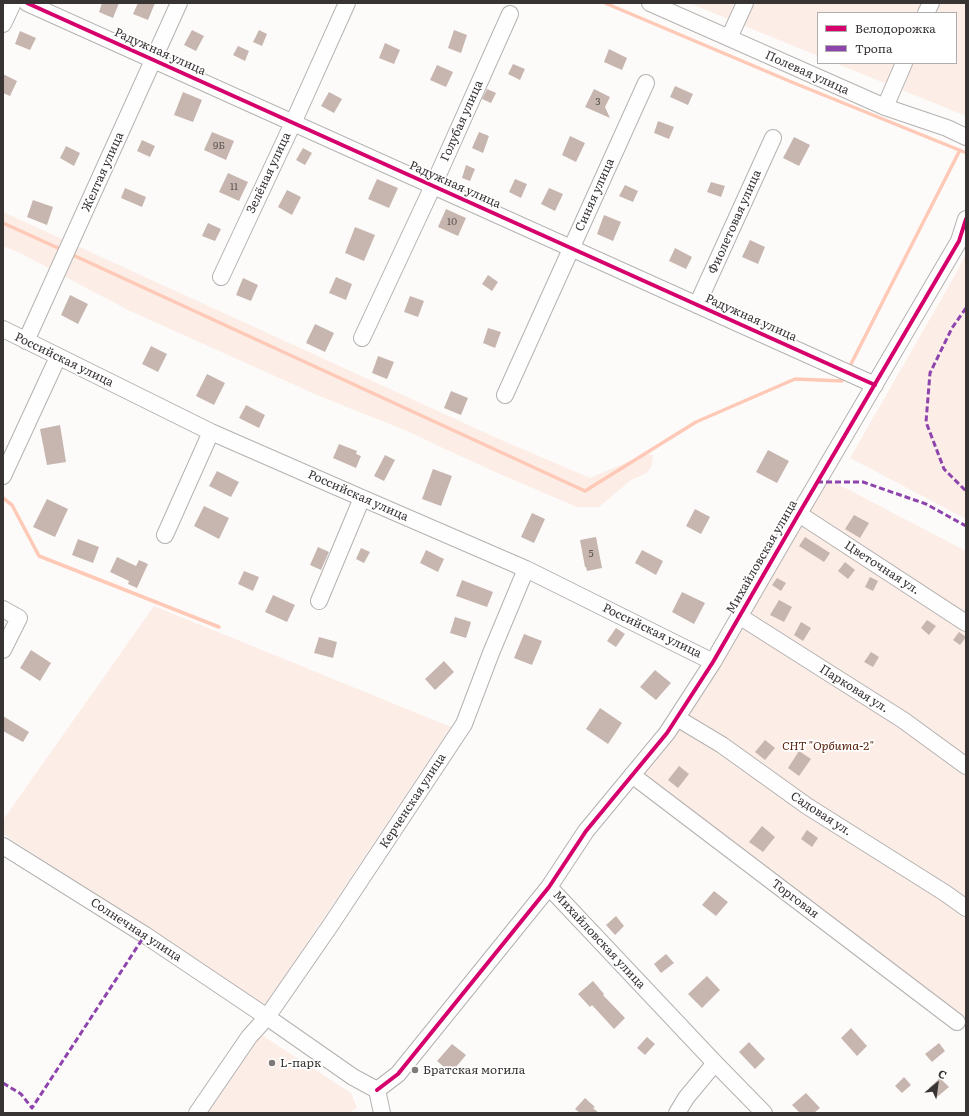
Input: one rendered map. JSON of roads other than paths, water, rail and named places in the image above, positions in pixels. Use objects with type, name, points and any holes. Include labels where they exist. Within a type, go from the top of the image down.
[{"type":"street","points":[[3,24],[12,3]]},
{"type":"street","name":"Радужная улица","points":[[27,3],[875,385]]},
{"type":"street","name":"Желтая улица","points":[[26,341],[179,3]]},
{"type":"street","name":"Зелёная улица","points":[[221,277],[347,3]]},
{"type":"street","name":"Полевая улица","points":[[650,3],[885,107],[947,128],[966,137]]},
{"type":"street","points":[[729,38],[745,3]]},
{"type":"street","points":[[926,12],[931,3]]},
{"type":"street","name":"Голубая улица","points":[[362,338],[433,186],[510,14]]},
{"type":"street","points":[[885,107],[904,64]]},
{"type":"street","name":"Синяя улица","points":[[505,395],[646,83]]},
{"type":"street","name":"Фиолетовая улица","points":[[697,305],[773,138]]},
{"type":"street","name":"Михайловская улица","points":[[764,1113],[549,887],[586,831],[667,734],[713,662],[959,241],[966,220]]},
{"type":"street","name":"Российская улица","points":[[3,329],[211,432],[526,569],[713,662]]},
{"type":"street","points":[[3,476],[58,357]]},
{"type":"street","points":[[165,535],[211,432]]},
{"type":"street","points":[[319,601],[362,498]]},
{"type":"street","name":"Цветочная ул.","points":[[799,514],[966,624]]},
{"type":"street","name":"Керченская улица","points":[[197,1113],[249,1038],[267,1017],[330,926],[464,724],[491,653],[526,569]]},
{"type":"street","points":[[3,609],[19,618],[3,650]]},
{"type":"street","name":"Парковая ул.","points":[[739,616],[903,720],[966,766]]},
{"type":"street","name":"Садовая ул.","points":[[677,718],[722,746],[807,806],[945,893],[966,908]]},
{"type":"street","name":"Торговая","points":[[632,775],[957,1022]]},
{"type":"street","name":"Солнечная улица","points":[[3,846],[145,935],[353,1077],[377,1090]]},
{"type":"street","points":[[382,1113],[377,1090],[398,1074],[549,887]]},
{"type":"street","points":[[677,1113],[686,1098],[715,1063]]},
{"type":"waterway","points":[[605,3],[794,83],[964,152]]},
{"type":"waterway","points":[[851,364],[960,150]]},
{"type":"waterway","points":[[3,223],[58,248]]},
{"type":"waterway","points":[[75,256],[585,491],[696,422],[795,379],[842,381]]},
{"type":"waterway","points":[[3,498],[12,505],[39,556],[219,627]]},
{"type":"place","name":"L-парк","points":[[272,1063]]},
{"type":"place","name":"Братская могила","points":[[415,1070]]},
{"type":"park label","name":"СНТ \"Орбита-2\"","points":[[828,746]]}]
